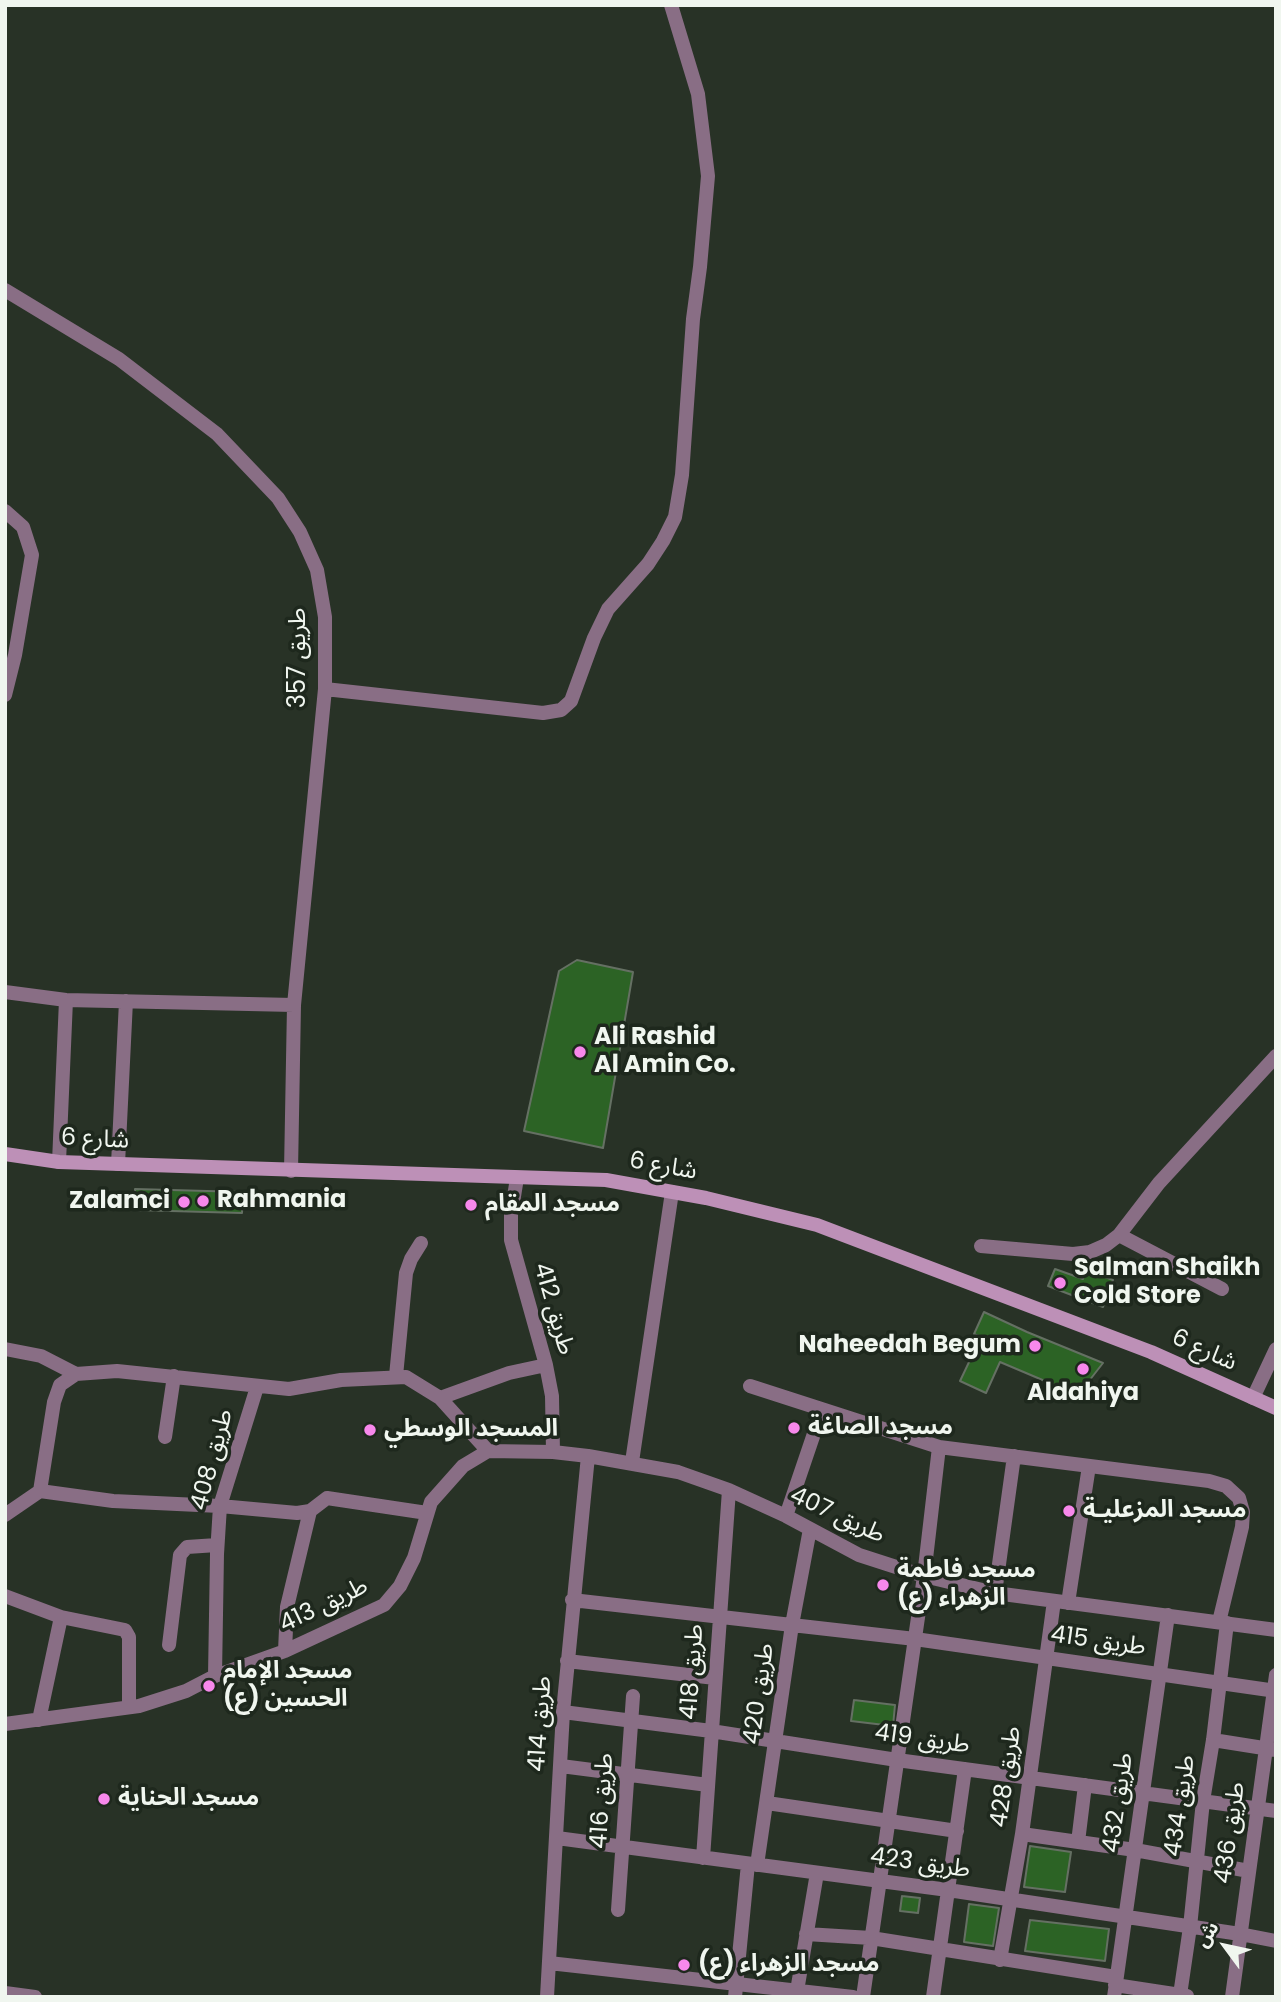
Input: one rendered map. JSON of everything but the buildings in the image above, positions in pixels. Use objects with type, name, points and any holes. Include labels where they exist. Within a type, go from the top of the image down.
[{"type":"street","points":[[325,689],[543,713],[561,710],[571,701],[608,609],[648,564],[663,541],[675,517],[682,475],[693,319],[708,176],[698,94],[671,5]]},
{"type":"street","name":"طريق 357","points":[[5,289],[119,359],[217,434],[278,498],[300,532],[317,570],[325,617],[325,689],[294,1005],[291,1171]]},
{"type":"street","points":[[5,511],[23,527],[32,555],[6,692]]},
{"type":"street","points":[[5,992],[65,1000],[294,1005]]},
{"type":"street","points":[[59,1162],[65,1000]]},
{"type":"street","points":[[118,1164],[126,1001]]},
{"type":"street","points":[[981,1246],[1073,1254],[1090,1252],[1106,1245],[1119,1235],[1159,1183],[1276,1056]]},
{"type":"street","name":"شارع 6","points":[[5,1154],[59,1162],[606,1180],[706,1198],[817,1225],[1151,1352],[1276,1408]]},
{"type":"street","name":"طريق 412","points":[[517,1178],[510,1240],[546,1365],[552,1396],[553,1452]]},
{"type":"street","points":[[632,1462],[672,1192]]},
{"type":"street","points":[[1119,1235],[1222,1289]]},
{"type":"street","points":[[396,1376],[406,1273],[421,1243]]},
{"type":"street","points":[[5,1349],[41,1356],[76,1374]]},
{"type":"street","points":[[1253,1398],[1276,1349]]},
{"type":"street","points":[[440,1398],[509,1373],[546,1365]]},
{"type":"street","points":[[40,1491],[54,1402],[60,1385],[76,1374],[117,1371],[289,1389],[341,1380],[406,1377],[440,1398],[488,1451],[553,1452],[588,1456]]},
{"type":"street","points":[[165,1437],[174,1376]]},
{"type":"street","points":[[750,1386],[939,1447],[1089,1466],[1061,1602]]},
{"type":"street","name":"طريق 408","points":[[215,1676],[220,1506],[257,1387]]},
{"type":"street","points":[[786,1516],[822,1410]]},
{"type":"street","points":[[863,1997],[924,1576],[939,1447]]},
{"type":"street","name":"طريق 413","points":[[5,1724],[129,1707],[186,1691],[215,1676],[285,1651],[384,1605],[400,1586],[414,1558],[431,1502],[445,1483],[463,1466],[488,1451]]},
{"type":"street","name":"طريق 407","points":[[588,1456],[678,1472],[729,1490],[786,1516],[859,1555],[924,1576],[995,1593],[1276,1630]]},
{"type":"street","name":"طريق 414","points":[[547,1997],[563,1712],[588,1456]]},
{"type":"street","points":[[995,1593],[1014,1456]]},
{"type":"street","name":"طريق 434","points":[[1089,1466],[1209,1481],[1226,1486],[1239,1498],[1243,1512],[1223,1623],[1219,1683],[1196,1861],[1184,1996]]},
{"type":"street","name":"طريق 418","points":[[703,1858],[729,1490]]},
{"type":"street","points":[[5,1515],[40,1491],[113,1501],[297,1513],[310,1511],[327,1498],[427,1513]]},
{"type":"street","points":[[285,1651],[287,1607],[310,1511]]},
{"type":"street","name":"طريق 420","points":[[736,1989],[753,1864],[767,1803],[792,1625],[810,1530]]},
{"type":"street","name":"طريق 408","points":[[169,1645],[180,1555],[187,1547],[217,1545]]},
{"type":"street","points":[[5,1596],[61,1617],[121,1629],[128,1633],[129,1707]]},
{"type":"street","name":"طريق 415","points":[[572,1600],[915,1639],[1275,1691]]},
{"type":"street","name":"طريق 428","points":[[1000,1960],[1022,1834],[1046,1658],[1061,1602]]},
{"type":"street","name":"طريق 432","points":[[1115,1986],[1168,1615]]},
{"type":"street","points":[[39,1720],[61,1617]]},
{"type":"street","points":[[568,1661],[715,1678]]},
{"type":"street","name":"طريق 436","points":[[1231,1997],[1258,1808],[1271,1749],[1276,1675]]},
{"type":"street","name":"طريق 416","points":[[618,1910],[633,1696]]},
{"type":"street","name":"طريق 419","points":[[563,1712],[1276,1811]]},
{"type":"street","points":[[1213,1740],[1271,1749]]},
{"type":"street","points":[[561,1766],[708,1785]]},
{"type":"street","points":[[933,1997],[965,1769]]},
{"type":"street","points":[[1078,1842],[1085,1785]]},
{"type":"street","points":[[767,1803],[957,1831]]},
{"type":"street","points":[[1022,1834],[1135,1850],[1249,1871]]},
{"type":"street","name":"طريق 423","points":[[557,1838],[948,1890],[1276,1941]]},
{"type":"street","points":[[797,1990],[817,1873]]},
{"type":"street","points":[[806,1934],[871,1938],[1000,1960],[1115,1986],[1184,1996]]},
{"type":"street","points":[[549,1963],[736,1989],[797,1990],[853,1997]]},
{"type":"street","points":[[9,1995],[35,1997]]},
{"type":"place","name":"Ali Rashid Al Amin Co.","points":[[580,1052]]},
{"type":"place","name":"Rahmania","points":[[203,1201]]},
{"type":"place","name":"Zalamci","points":[[184,1202]]},
{"type":"place","name":"مسجد المقام","points":[[471,1205]]},
{"type":"place","name":"Salman Shaikh Cold Store","points":[[1060,1283]]},
{"type":"place","name":"Naheedah Begum","points":[[1035,1346]]},
{"type":"place","name":"Aldahiya","points":[[1083,1369]]},
{"type":"place","name":"مسجد الصاغة","points":[[794,1428]]},
{"type":"place","name":"المسجد الوسطي","points":[[370,1430]]},
{"type":"place","name":"مسجد المزعليـة","points":[[1069,1511]]},
{"type":"place","name":"مسجد فاطمة الزهراء (ع)","points":[[883,1585]]},
{"type":"place","name":"مسجد الإمام الحسين (ع)","points":[[209,1686]]},
{"type":"place","name":"مسجد الحناية","points":[[104,1799]]},
{"type":"place","name":"مسجد الزهراء (ع)","points":[[684,1965]]}]
